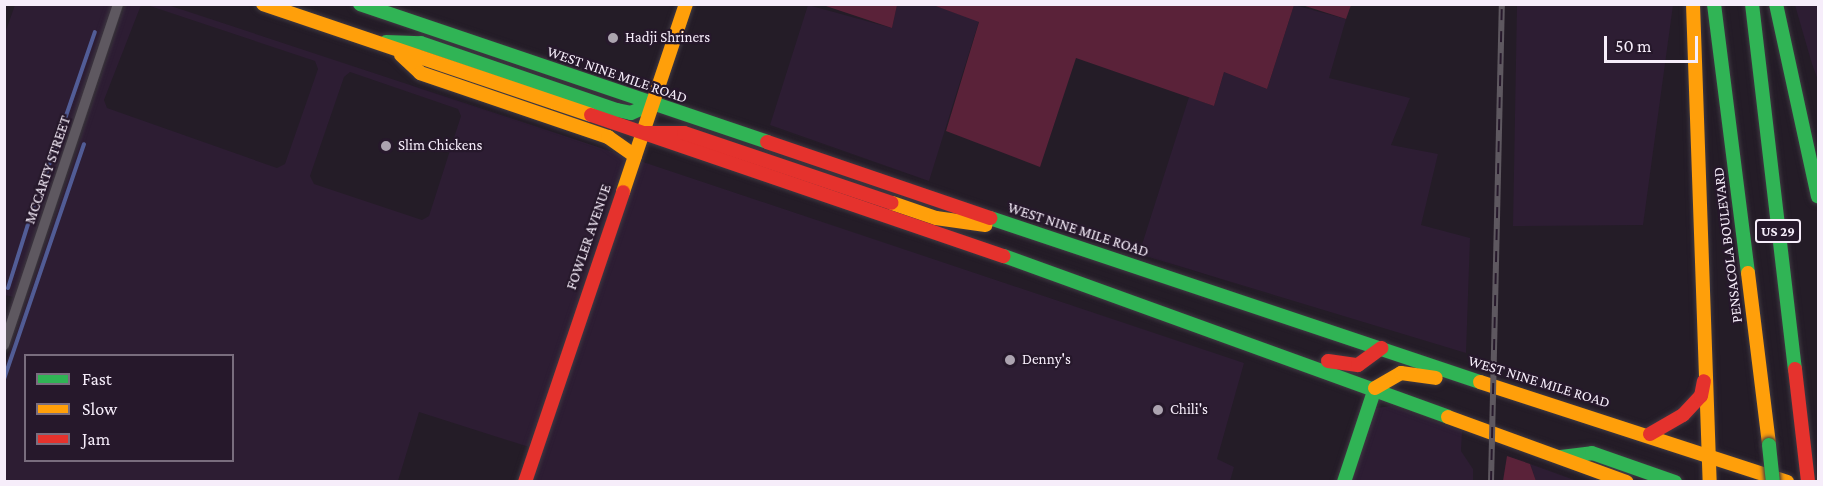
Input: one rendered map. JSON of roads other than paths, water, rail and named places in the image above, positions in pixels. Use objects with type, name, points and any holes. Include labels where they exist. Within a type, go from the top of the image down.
[{"type":"main road","points":[[263,4],[1220,332],[1627,482]]},
{"type":"main road","name":"WEST NINE MILE ROAD","points":[[360,4],[1025,231],[1480,382],[1650,434],[1787,482]]},
{"type":"main road","name":"FOWLER AVENUE","points":[[525,482],[686,4]]},
{"type":"main road","points":[[1693,4],[1696,201],[1707,370],[1710,482]]},
{"type":"main road","name":"PENSACOLA BOULEVARD","points":[[1714,4],[1773,482]]},
{"type":"main road","name":"US 29","points":[[1752,4],[1808,482]]},
{"type":"main road","points":[[1776,4],[1818,196]]},
{"type":"main road","points":[[370,42],[421,43],[616,110],[631,113],[651,104]]},
{"type":"main road","points":[[396,50],[420,73],[608,137],[635,156]]},
{"type":"main road","points":[[642,134],[678,132],[936,218],[1025,231]]},
{"type":"main road","points":[[1220,332],[1240,328],[1347,366],[1368,361],[1381,348]]},
{"type":"main road","points":[[1650,434],[1674,422],[1701,396],[1707,370]]},
{"type":"main road","points":[[1344,482],[1376,388],[1401,373],[1452,384],[1480,382]]},
{"type":"main road","points":[[1557,458],[1592,453],[1675,482]]},
{"type":"street","name":"MCCARTY STREET","points":[[4,345],[118,4]]},
{"type":"waterway","points":[[46,174],[95,32]]},
{"type":"waterway","points":[[4,379],[84,144]]},
{"type":"waterway","points":[[8,288],[35,202]]},
{"type":"railway","points":[[1491,482],[1502,4]]},
{"type":"place","name":"Hadji Shriners","points":[[613,38]]},
{"type":"place","name":"Slim Chickens","points":[[386,146]]},
{"type":"place","name":"Denny's","points":[[1010,360]]},
{"type":"place","name":"Chili's","points":[[1158,410]]}]
